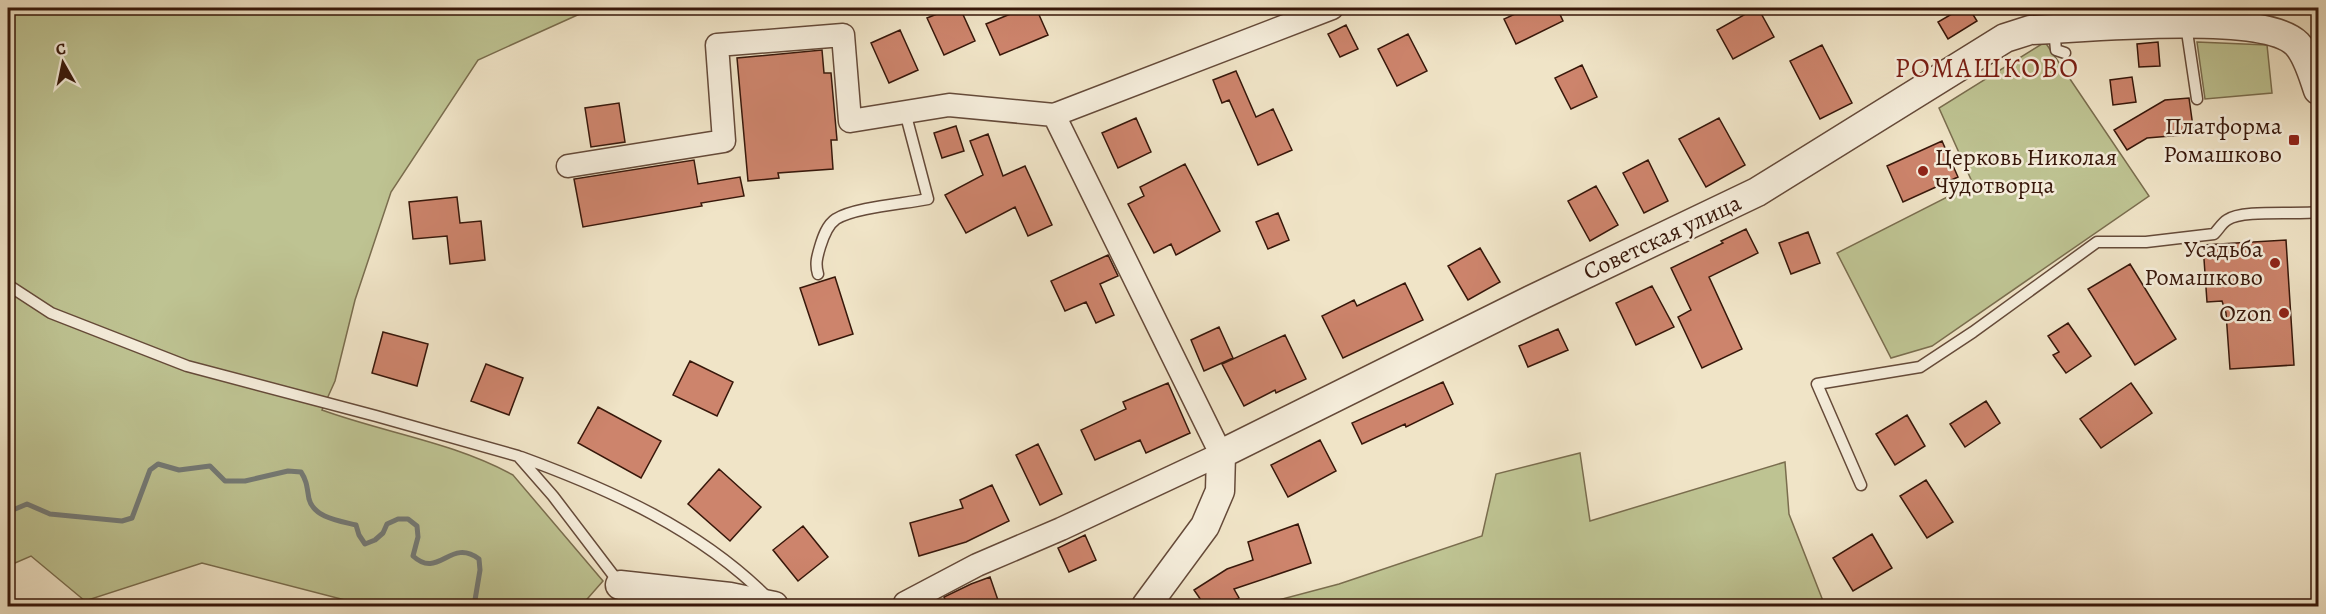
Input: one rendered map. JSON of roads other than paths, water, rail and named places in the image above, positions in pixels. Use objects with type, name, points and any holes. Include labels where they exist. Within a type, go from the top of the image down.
[{"type":"street","points":[[568,166],[724,141],[717,45],[843,35],[850,121],[949,105],[1054,115],[1332,8]]},
{"type":"street","name":"Советская улица","points":[[1221,454],[1531,300],[1757,192],[2005,38],[2030,30],[2060,40],[2100,17],[2247,26],[2280,33],[2297,44],[2319,90]]},
{"type":"street","points":[[1054,115],[1221,454],[1220,491],[1204,526],[1146,606]]},
{"type":"street","points":[[905,603],[977,565],[1061,529],[1221,454]]},
{"type":"street","points":[[620,585],[730,597],[775,606]]},
{"type":"lane","points":[[2186,24],[2197,99]]},
{"type":"lane","points":[[818,274],[816,265],[819,248],[825,231],[834,220],[849,214],[928,199],[905,112]]},
{"type":"lane","points":[[1861,484],[1817,384],[1920,367],[1973,332],[2097,242],[2146,242],[2214,234],[2228,219],[2256,213],[2319,212]]},
{"type":"lane","points":[[8,285],[51,313],[187,366],[518,456],[585,481],[687,532],[745,574],[775,606]]},
{"type":"lane","points":[[518,456],[553,496],[620,585]]},
{"type":"waterway","points":[[8,512],[27,504],[50,514],[122,521],[132,518],[150,470],[158,464],[179,470],[210,466],[225,481],[245,481],[288,471],[301,472],[306,482],[309,499],[316,511],[328,518],[356,525],[365,544],[375,540],[383,533],[387,524],[398,519],[408,519],[417,526],[418,537],[413,556],[422,562],[430,564],[460,553],[479,559],[480,570],[474,606]]},
{"type":"place","name":"Платформа Ромашково","points":[[2294,140]]},
{"type":"place","name":"Церковь Николая Чудотворца","points":[[1923,171]]},
{"type":"place","name":"Усадьба Ромашково","points":[[2275,263]]},
{"type":"place","name":"Ozon","points":[[2284,313]]},
{"type":"district","name":"РОМАШКОВО","points":[[1987,68]]}]
